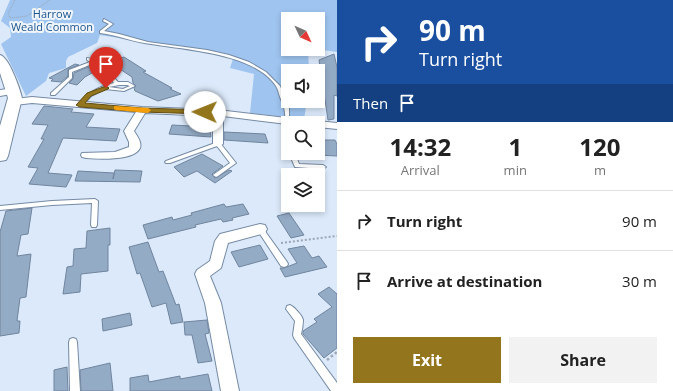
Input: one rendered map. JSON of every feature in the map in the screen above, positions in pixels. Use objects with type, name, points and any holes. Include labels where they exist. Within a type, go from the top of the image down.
[{"type":"main road","points":[[0,58],[14,97],[0,156]]},
{"type":"street","points":[[0,93],[32,100],[80,105],[142,110],[218,113],[281,120]]},
{"type":"street","points":[[86,155],[125,154],[133,149],[135,143],[129,132],[142,110]]},
{"type":"street","points":[[218,113],[218,144]]},
{"type":"street","points":[[325,125],[337,126]]},
{"type":"street","points":[[230,391],[213,303],[202,274],[216,264],[222,241],[225,238],[260,229]]},
{"type":"lane","points":[[104,20],[111,24],[101,32],[121,35],[148,43],[234,57],[254,65],[266,73],[280,87],[287,110],[287,116]]},
{"type":"lane","points":[[88,59],[107,72],[117,84]]},
{"type":"lane","points":[[53,94],[72,77],[70,71],[93,62]]},
{"type":"lane","points":[[80,105],[89,94],[117,84],[126,83],[133,86],[124,90],[106,88]]},
{"type":"lane","points":[[168,162],[218,144],[233,163],[216,175]]},
{"type":"lane","points":[[295,160],[297,166],[323,167]]},
{"type":"lane","points":[[0,208],[95,201],[94,225]]},
{"type":"lane","points":[[260,229],[284,264]]},
{"type":"lane","points":[[290,309],[299,320],[297,335],[337,391]]},
{"type":"lane","points":[[74,342],[74,391]]},
{"type":"path","points":[[15,0],[8,14],[10,18],[18,19],[39,10],[50,0]]},
{"type":"path","points":[[270,244],[337,236]]},
{"type":"green space","name":"Harrow Weald Common","points":[[10,0],[337,0],[337,52],[325,50],[325,12],[281,12],[281,56],[308,56],[309,64],[281,64],[281,108],[306,108],[304,116],[281,116],[250,113],[254,74],[230,68],[234,56],[100,35],[97,43],[68,57],[66,61],[66,68],[49,73],[46,81],[26,96],[1,44],[11,37],[10,28],[1,21]]},
{"type":"building","points":[[334,54],[337,67],[337,96],[334,95],[334,119],[328,120],[325,100],[325,64],[320,64],[319,60]]},
{"type":"building","points":[[124,57],[146,71],[143,72],[181,94],[158,101],[135,91],[134,88],[136,86],[133,83],[132,77],[109,62]]},
{"type":"building","points":[[75,64],[79,65],[68,69],[68,76],[61,82],[51,81],[53,79],[49,78]]},
{"type":"building","points":[[88,67],[97,70],[85,77],[77,85],[69,83],[73,79],[74,73]]},
{"type":"building","points":[[44,106],[73,109],[71,112],[94,114],[86,127],[120,129],[116,141],[63,138],[48,173],[72,175],[66,187],[29,184],[38,168],[28,167],[44,139],[41,139],[48,125],[32,124]]},
{"type":"building","points":[[172,125],[210,127],[211,137],[169,134]]},
{"type":"building","points":[[224,132],[265,134],[268,143],[224,140]]},
{"type":"building","points":[[325,140],[335,140],[337,144],[337,156],[325,155]]},
{"type":"building","points":[[202,154],[223,166],[212,174],[215,178],[229,170],[232,171],[215,183],[197,171],[184,177],[174,167]]},
{"type":"building","points":[[115,170],[142,171],[140,182],[75,181],[78,171],[114,173],[113,179]]},
{"type":"building","points":[[224,204],[226,207],[243,204],[249,214],[232,218],[233,220],[223,222],[221,219],[195,225],[196,227],[148,239],[143,225],[172,217],[173,220],[192,215],[191,213]]},
{"type":"building","points":[[32,208],[28,234],[21,235],[17,256],[31,254],[26,297],[20,298],[17,321],[20,321],[19,333],[0,336],[0,232],[6,211]]},
{"type":"building","points":[[289,213],[304,235],[291,238],[277,216]]},
{"type":"building","points":[[110,228],[110,245],[108,245],[108,271],[81,274],[80,292],[63,294],[67,267],[73,266],[74,249],[86,248],[87,231]]},
{"type":"building","points":[[148,242],[159,272],[163,271],[176,305],[179,304],[183,322],[171,324],[166,303],[152,307],[140,273],[137,274],[129,247]]},
{"type":"building","points":[[260,245],[268,259],[239,267],[231,252]]},
{"type":"building","points":[[304,246],[312,258],[319,256],[327,267],[285,277],[280,268],[297,263],[288,249]]},
{"type":"building","points":[[329,287],[337,294],[337,348],[324,358],[303,334],[303,331],[317,322],[314,319],[332,307],[318,294]]},
{"type":"building","points":[[130,313],[132,325],[103,331],[102,319]]},
{"type":"building","points":[[207,320],[209,333],[205,334],[212,361],[198,363],[192,335],[185,335],[184,322]]},
{"type":"building","points":[[110,363],[113,391],[81,391],[80,370]]},
{"type":"building","points":[[67,367],[68,391],[54,391],[54,370]]},
{"type":"building","points":[[208,374],[212,391],[130,391],[130,378],[148,375],[149,382],[180,376],[180,379]]},
{"type":"slow traffic","points":[[116,108],[148,110]]},
{"type":"route","points":[[106,88],[89,94],[83,99],[80,105],[170,112],[205,112]]}]
